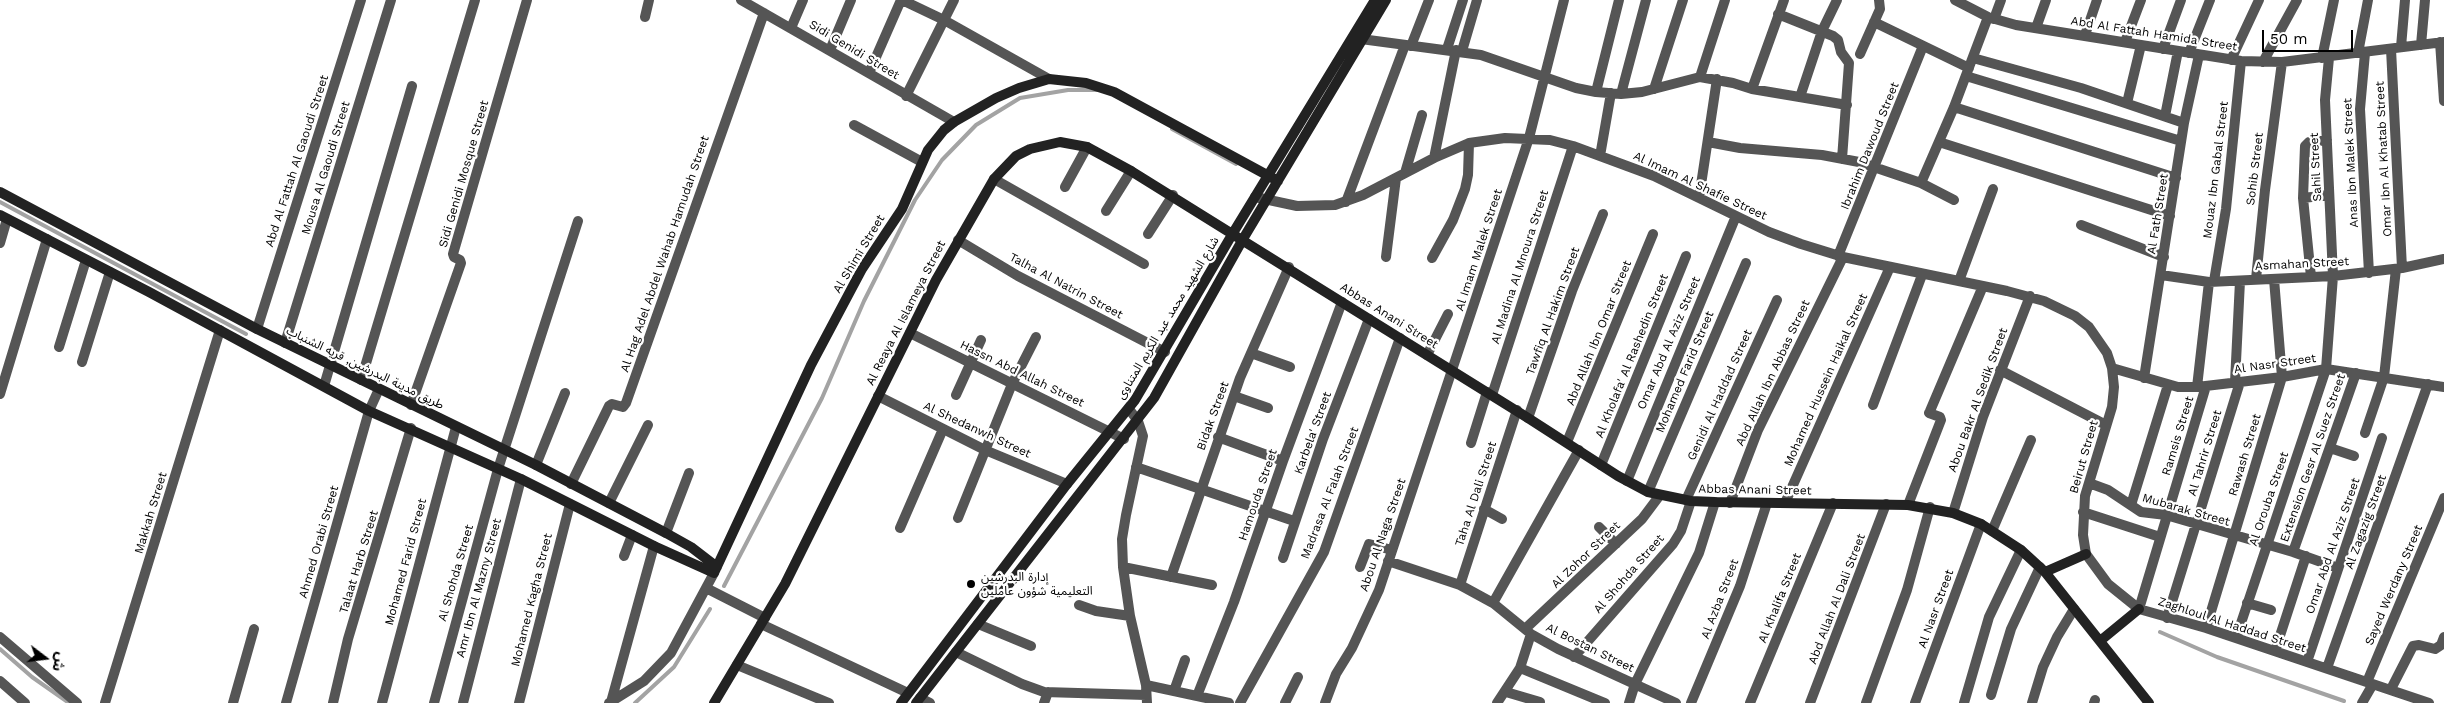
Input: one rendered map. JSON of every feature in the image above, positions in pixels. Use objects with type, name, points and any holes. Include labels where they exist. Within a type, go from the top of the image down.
[{"type":"street","name":"Abd Al Fattah Al Gaoudi Street","points":[[257,329],[361,0]]},
{"type":"street","name":"Mousa Al Gaoudi Street","points":[[286,343],[391,0]]},
{"type":"street","points":[[361,380],[475,0]]},
{"type":"street","name":"Sidi Genidi Mosque Street","points":[[411,405],[461,264],[460,260],[454,257],[453,254],[527,0]]},
{"type":"street","points":[[645,17],[649,0]]},
{"type":"street","name":"Sidi Genidi Street","points":[[741,0],[954,122]]},
{"type":"street","points":[[791,28],[803,0]]},
{"type":"street","points":[[830,50],[851,0]]},
{"type":"street","points":[[869,73],[901,0],[944,20],[1049,79]]},
{"type":"street","points":[[906,96],[954,0]]},
{"type":"street","name":"شارع الشهيد محمد عبد الكريم المتناوى","points":[[918,701],[1138,421],[1158,392],[1266,200],[1273,178],[1375,0]]},
{"type":"street","name":"شارع الشهيد محمد عبد الكريم المتناوى","points":[[901,703],[1066,484],[1129,409],[1165,352],[1233,233],[1255,198],[1273,178],[1386,0]]},
{"type":"street","points":[[1346,202],[1408,45],[1428,0]]},
{"type":"street","points":[[1434,158],[1463,0]]},
{"type":"street","points":[[1455,50],[1477,0]]},
{"type":"street","name":"Al Imam Malek Street","points":[[1451,370],[1529,138],[1564,0]]},
{"type":"street","points":[[1596,92],[1620,0]]},
{"type":"street","points":[[1600,156],[1616,93],[1646,0]]},
{"type":"street","points":[[1654,88],[1683,0]]},
{"type":"street","points":[[1700,77],[1726,0]]},
{"type":"street","points":[[1752,89],[1784,0]]},
{"type":"street","points":[[1800,97],[1822,31],[1837,0]]},
{"type":"street","points":[[1860,54],[1880,9],[1879,0]]},
{"type":"street","name":"Abd Al Fattah Hamida Street","points":[[1956,0],[1991,18],[2036,28],[2236,61],[2282,62],[2326,58],[2442,42]]},
{"type":"street","points":[[1922,183],[1973,58],[2001,0]]},
{"type":"street","points":[[2036,28],[2046,0]]},
{"type":"street","points":[[2085,35],[2097,0]]},
{"type":"street","points":[[2125,42],[2141,0]]},
{"type":"street","points":[[2163,49],[2181,0]]},
{"type":"street","name":"Al Fath Street","points":[[2144,378],[2194,54],[2210,0]]},
{"type":"street","name":"Mouaz Ibn Gabal Street","points":[[2202,386],[2212,282],[2226,209],[2236,61],[2259,0]]},
{"type":"street","points":[[2263,62],[2297,0]]},
{"type":"street","name":"Sahil Street","points":[[2326,369],[2333,276],[2327,140],[2326,58],[2334,0]]},
{"type":"street","name":"Anas Ibn Malek Street","points":[[2368,0],[2362,53],[2360,108],[2370,273]]},
{"type":"street","name":"Omar Ibn Al Khatab Street","points":[[2365,434],[2384,378],[2399,268],[2396,48],[2405,0]]},
{"type":"street","points":[[2421,45],[2424,0]]},
{"type":"street","name":"Al Hag Adel Abdel Wahab Hamudah Street","points":[[571,484],[609,406],[612,404],[623,407],[626,403],[764,13]]},
{"type":"street","points":[[1778,14],[1822,31],[1838,40],[1841,52],[1849,64],[1842,158]]},
{"type":"street","points":[[1874,22],[1923,46],[1967,72],[2181,141]]},
{"type":"street","points":[[1361,39],[1455,50],[1481,55],[1544,77],[1596,92],[1616,93],[1654,88],[1700,77],[1717,79],[1752,89],[1847,105]]},
{"type":"street","points":[[2442,42],[2444,101]]},
{"type":"street","points":[[2127,103],[2141,45]]},
{"type":"street","name":"Ibrahim Dawoud Street","points":[[1840,256],[1923,46]]},
{"type":"street","points":[[2165,116],[2178,51]]},
{"type":"street","points":[[1973,58],[2127,103],[2184,123]]},
{"type":"street","name":"Sohib Street","points":[[2256,279],[2265,190],[2282,62]]},
{"type":"street","name":"Al Shimi Street","points":[[610,703],[628,693],[659,668],[682,636],[811,365],[862,269],[911,193],[922,162],[935,140],[954,122],[996,98],[1019,88],[1049,79],[1086,83],[1114,92],[1273,178]]},
{"type":"street","points":[[1699,198],[1717,79]]},
{"type":"street","points":[[324,386],[412,86]]},
{"type":"street","points":[[1954,107],[2176,178]]},
{"type":"street","points":[[1405,172],[1422,115]]},
{"type":"street","points":[[854,125],[922,162]]},
{"type":"street","name":"Al Imam Al Shafie Street","points":[[1255,198],[1316,207],[1346,202],[1434,158],[1469,143],[1505,138],[1529,138],[1573,146],[1654,176],[1785,238],[1840,256],[2030,296],[2058,307],[2089,327],[2107,353],[2112,368]]},
{"type":"street","points":[[2311,277],[2303,198],[2306,143],[2327,140]]},
{"type":"street","name":"Al Reaya Al Islameya Street","points":[[714,703],[785,584],[958,240],[994,179],[1016,156],[1030,149],[1060,142],[1087,147],[1173,195],[1233,233]]},
{"type":"street","points":[[1708,142],[1740,148],[1842,158],[1875,166],[1922,183],[1954,200]]},
{"type":"street","points":[[1939,142],[2170,216]]},
{"type":"street","points":[[1432,258],[1454,220],[1465,189],[1468,175],[1469,143]]},
{"type":"street","name":"Al Madina Al Mnoura Street","points":[[1472,443],[1573,146]]},
{"type":"street","points":[[1065,186],[1087,147]]},
{"type":"street","points":[[1106,211],[1131,171]]},
{"type":"street","points":[[1386,257],[1396,178]]},
{"type":"street","points":[[994,179],[1144,264]]},
{"type":"street","points":[[1959,282],[1993,189]]},
{"type":"street","name":"طريق مدينة البدرشين, قريه الشنباب","points":[[0,192],[257,329],[504,449],[666,533],[692,547],[715,570]]},
{"type":"street","points":[[1148,234],[1173,195]]},
{"type":"street","points":[[2303,198],[2329,195]]},
{"type":"street","name":"Tawfiq Al Hakim Street","points":[[1528,418],[1572,291],[1603,214]]},
{"type":"street","name":"Omar Abd Al Aziz Street","points":[[1627,481],[1736,216]]},
{"type":"street","points":[[0,243],[4,217],[220,330],[369,411],[411,428],[521,479],[654,546],[715,570]]},
{"type":"street","name":"Al Shohda Street","points":[[434,703],[498,469],[578,221]]},
{"type":"street","points":[[2082,225],[2164,257]]},
{"type":"street","name":"Abbas Anani Street","points":[[1233,233],[1517,410],[1601,465],[1648,492],[1688,500],[1715,502],[1886,504],[1930,507],[1953,513],[1981,524],[2021,550],[2042,570],[2149,703]]},
{"type":"street","name":"Abd Allah Ibn Omar Street","points":[[1567,442],[1653,234]]},
{"type":"street","points":[[0,394],[47,240]]},
{"type":"street","name":"Talha Al Natrin Street","points":[[958,240],[1018,276],[1165,352]]},
{"type":"street","name":"Al Kholafa' Al Rashedin Street","points":[[1601,465],[1686,256]]},
{"type":"street","name":"Abd Allah Ibn Abbas Street","points":[[1730,502],[1758,430],[1840,256]]},
{"type":"street","name":"Asmahan Street","points":[[2161,275],[2212,282],[2333,276],[2370,273],[2444,259]]},
{"type":"street","points":[[59,347],[86,260]]},
{"type":"street","name":"Mohamed Farid Street","points":[[1648,492],[1746,263]]},
{"type":"street","name":"Bidak Street","points":[[1171,577],[1218,437],[1251,353],[1289,268]]},
{"type":"street","name":"Mohamed Hussein Haikal Street","points":[[1785,503],[1890,268]]},
{"type":"street","points":[[82,362],[110,272]]},
{"type":"street","points":[[1872,405],[1922,274]]},
{"type":"street","points":[[2274,278],[2282,377]]},
{"type":"street","name":"Al Tahrir Street","points":[[2167,618],[2197,525],[2238,382],[2240,281]]},
{"type":"street","points":[[1908,505],[1941,420],[1940,417],[1930,413],[1930,411],[1983,286]]},
{"type":"street","name":"Abou Bakr Al Sedik Street","points":[[1953,513],[2000,370],[2030,296]]},
{"type":"street","name":"Genidi Al Haddad Street","points":[[1688,500],[1776,300]]},
{"type":"street","name":"Hamouda Street","points":[[1197,698],[1234,602],[1283,461],[1342,302]]},
{"type":"street","points":[[1427,355],[1448,314]]},
{"type":"street","name":"Karbela' Street","points":[[1283,558],[1294,521],[1369,319]]},
{"type":"street","name":"Makkah Street","points":[[105,703],[220,330]]},
{"type":"street","name":"Hassn Abd Allah Street","points":[[910,333],[1124,438]]},
{"type":"street","points":[[958,518],[1012,384],[1036,337]]},
{"type":"street","name":"Madrasa Al Falah Street","points":[[1240,703],[1324,552],[1400,338]]},
{"type":"street","points":[[956,396],[981,340]]},
{"type":"street","points":[[1251,353],[1290,367]]},
{"type":"street","name":"Al Nasr Street","points":[[2112,368],[2168,385],[2202,386],[2282,377],[2326,369],[2444,387]]},
{"type":"street","name":"Beirut Street","points":[[2086,554],[2083,534],[2083,512],[2089,483],[2112,407],[2114,387],[2112,368]]},
{"type":"street","name":"Al Orouba Street","points":[[2236,638],[2326,369]]},
{"type":"street","name":"Abou Al Naga Street","points":[[1325,703],[1336,674],[1367,619],[1390,556],[1451,370]]},
{"type":"street","points":[[2000,370],[2106,425]]},
{"type":"street","name":"Extension Gesr Al Suez Street","points":[[2293,552],[2356,373]]},
{"type":"street","name":"Rawash Street","points":[[2206,628],[2282,377]]},
{"type":"street","name":"Al Zagazig Street","points":[[2327,668],[2428,384]]},
{"type":"street","points":[[2131,506],[2168,385]]},
{"type":"street","name":"Ramsis Street","points":[[2139,609],[2202,386]]},
{"type":"street","name":"Ahmed Orabi Street","points":[[286,703],[369,411],[379,389]]},
{"type":"street","points":[[536,465],[565,393]]},
{"type":"street","name":"Al Shedanwh Street","points":[[878,396],[985,450],[1066,484]]},
{"type":"street","points":[[1234,396],[1268,408]]},
{"type":"street","points":[[1129,409],[1138,421],[1143,436],[1122,540],[1123,567],[1130,616],[1146,694]]},
{"type":"street","name":"Taha Al Dali Street","points":[[1460,585],[1517,410]]},
{"type":"street","points":[[609,504],[648,425]]},
{"type":"street","name":"Mohamed Farid Street","points":[[382,703],[449,446],[456,427]]},
{"type":"street","name":"Talaat Harb Street","points":[[333,703],[348,639],[411,428]]},
{"type":"street","points":[[900,528],[943,429]]},
{"type":"street","points":[[1218,437],[1283,461]]},
{"type":"street","name":"Omar Abd Al Aziz Street","points":[[2307,662],[2382,438]]},
{"type":"street","points":[[1992,530],[2031,440]]},
{"type":"street","points":[[2330,448],[2354,456]]},
{"type":"street","points":[[1493,603],[1579,450]]},
{"type":"street","points":[[1136,467],[1294,521]]},
{"type":"street","points":[[666,533],[689,473]]},
{"type":"street","name":"Amr Ibn Al Mazny Street","points":[[462,703],[521,479]]},
{"type":"street","name":"Mubarak Street","points":[[2089,483],[2108,490],[2131,506],[2150,514],[2166,515],[2306,556],[2338,568]]},
{"type":"street","name":"Al Zohor Street","points":[[1528,632],[1646,515],[1660,495]]},
{"type":"street","name":"Sayed Werdany Street","points":[[2362,703],[2444,498]]},
{"type":"street","name":"Al Shohda Street","points":[[1574,657],[1673,544],[1684,523],[1688,500]]},
{"type":"street","points":[[1629,703],[1635,684],[1699,553],[1715,502]]},
{"type":"street","name":"Al Azba Street","points":[[1691,703],[1740,586],[1767,503]]},
{"type":"street","name":"Al Khalifa Street","points":[[1750,703],[1833,503]]},
{"type":"street","name":"Mohamed Kagha Street","points":[[519,703],[570,504]]},
{"type":"street","name":"Abd Allah Al Dali Street","points":[[1810,703],[1886,504]]},
{"type":"street","points":[[1866,703],[1908,590],[1930,507]]},
{"type":"street","points":[[1484,509],[1502,518]]},
{"type":"street","points":[[2083,512],[2160,537]]},
{"type":"street","name":"Al Nasr Street","points":[[1915,703],[1981,524]]},
{"type":"street","points":[[1599,527],[1616,544]]},
{"type":"street","points":[[624,556],[632,535]]},
{"type":"street","name":"Al Bostan Street","points":[[1360,567],[1369,544],[1390,556],[1460,585],[1493,603],[1528,632],[1574,657],[1676,703]]},
{"type":"street","points":[[610,703],[654,546]]},
{"type":"street","points":[[1964,703],[1989,616],[2021,550]]},
{"type":"street","points":[[1991,694],[2011,629],[2042,570],[2086,554]]},
{"type":"street","name":"Zaghloul Al Haddad Street","points":[[2086,554],[2108,584],[2139,609],[2206,628],[2429,703]]},
{"type":"street","points":[[2275,651],[2306,556]]},
{"type":"street","points":[[1123,567],[1212,585]]},
{"type":"street","points":[[706,588],[763,621],[908,693]]},
{"type":"street","points":[[2247,603],[2271,610]]},
{"type":"street","points":[[1079,605],[1096,611],[1130,616]]},
{"type":"street","points":[[2032,703],[2043,667],[2057,637],[2074,609]]},
{"type":"street","points":[[2100,641],[2139,609]]},
{"type":"street","points":[[978,624],[1031,646]]},
{"type":"street","points":[[233,703],[254,628]]},
{"type":"street","points":[[1497,703],[1520,668],[1528,632]]},
{"type":"street","points":[[0,637],[77,703]]},
{"type":"street","points":[[2390,690],[2413,646],[2419,645],[2435,650],[2441,645],[2444,637]]},
{"type":"street","points":[[956,652],[1022,684],[1048,692],[1146,694],[1174,691],[1197,698],[1229,703]]},
{"type":"street","points":[[1174,691],[1185,660]]},
{"type":"street","points":[[737,665],[829,703]]},
{"type":"street","points":[[1520,668],[1605,703]]},
{"type":"street","points":[[1285,703],[1298,677]]},
{"type":"street","points":[[0,696],[2,683]]},
{"type":"street","points":[[2,683],[25,703]]},
{"type":"street","points":[[1044,703],[1048,692]]},
{"type":"street","points":[[1506,692],[1540,702]]},
{"type":"street","points":[[918,701],[930,703]]},
{"type":"waterway","points":[[724,586],[822,398],[864,301],[915,200],[942,160],[976,125],[1020,98],[1068,90],[1098,90]]},
{"type":"waterway","points":[[1172,129],[1236,164]]},
{"type":"waterway","points":[[0,202],[246,334]]},
{"type":"waterway","points":[[635,703],[674,667],[710,609]]},
{"type":"waterway","points":[[2160,632],[2217,657],[2344,701]]},
{"type":"waterway","points":[[0,649],[32,677],[69,703]]},
{"type":"place","name":"إدارة البدرشين التعليمية شؤون عاملين","points":[[971,584]]}]
